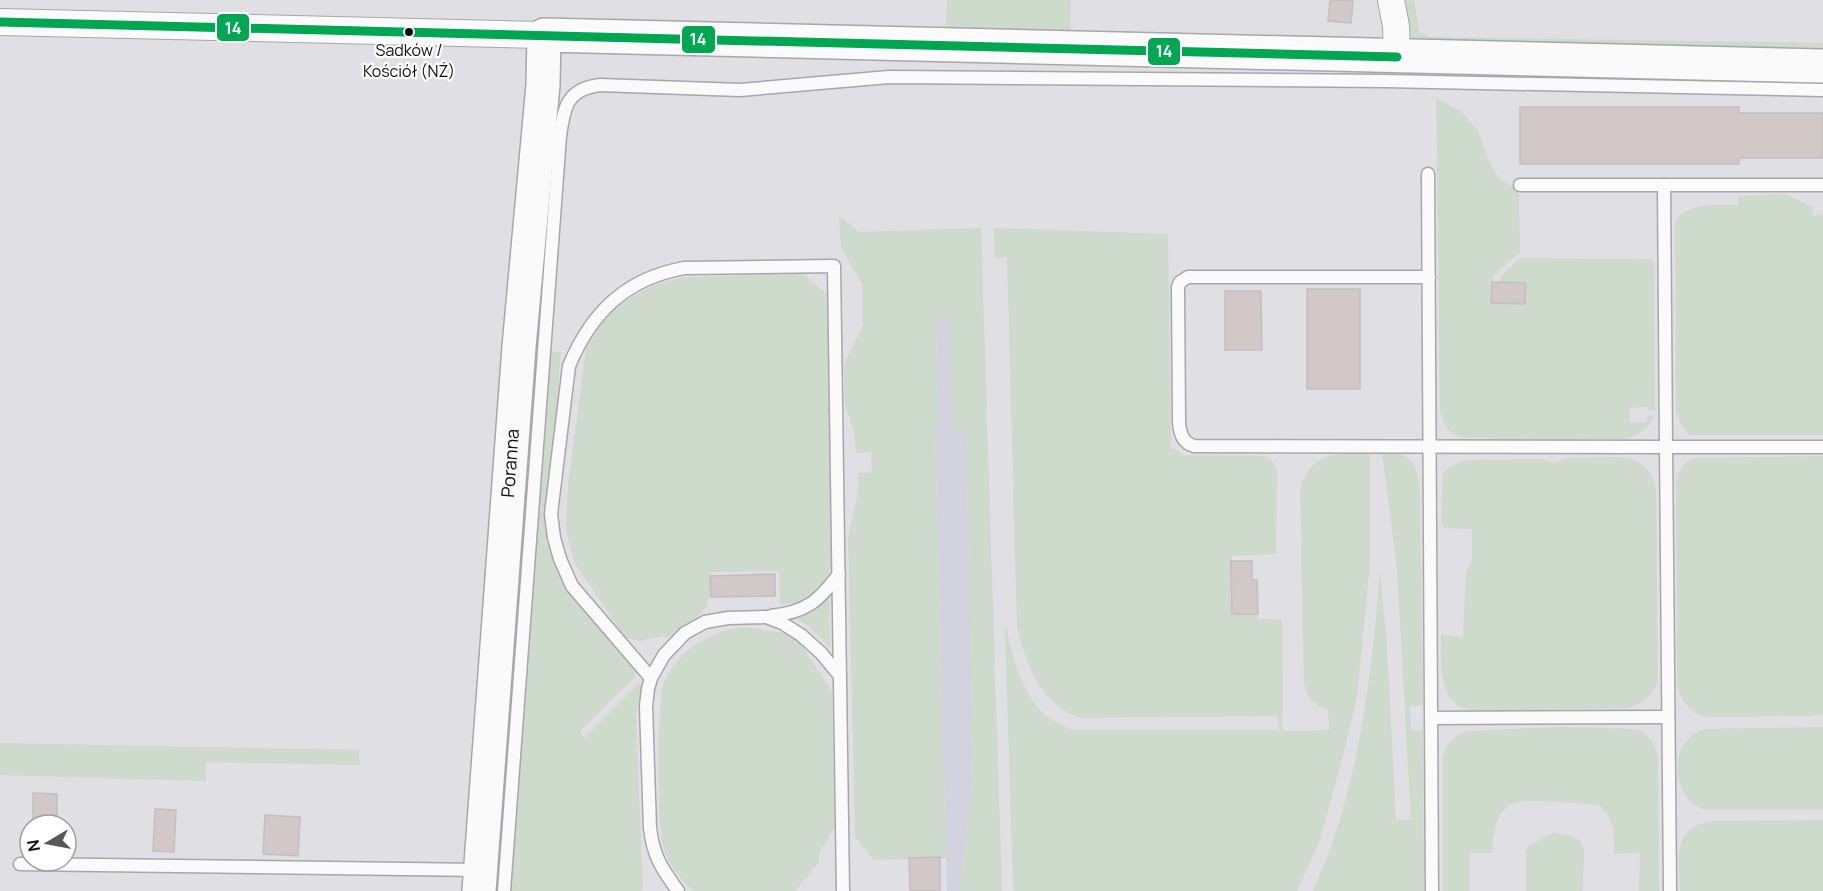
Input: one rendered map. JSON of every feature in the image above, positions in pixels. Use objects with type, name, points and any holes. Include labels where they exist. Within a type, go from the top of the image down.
[{"type":"street","points":[[1391,0],[1396,26],[1397,57]]},
{"type":"street","points":[[0,22],[1823,66]]},
{"type":"street","name":"Poranna","points":[[488,884],[519,347],[543,85],[544,35]]},
{"type":"lane","points":[[78,866],[488,884],[560,136],[565,111],[574,93],[588,86],[740,90],[889,77],[1385,81],[1823,90]]},
{"type":"lane","points":[[1428,174],[1432,891]]},
{"type":"lane","points":[[1520,185],[1823,185]]},
{"type":"lane","points":[[1664,185],[1670,891]]},
{"type":"lane","points":[[651,678],[572,586],[554,538],[551,514],[569,366],[578,344],[594,320],[618,296],[643,280],[665,272],[684,268],[834,266],[843,891]]},
{"type":"lane","points":[[1429,277],[1188,277],[1182,280],[1178,287],[1180,431],[1188,445],[1823,447]]},
{"type":"lane","points":[[678,891],[660,867],[652,846],[646,705],[651,678],[664,655],[685,633],[705,622],[728,618],[790,614],[809,606],[823,594],[839,574]]},
{"type":"lane","points":[[766,616],[801,635],[821,653],[840,676]]},
{"type":"lane","points":[[1432,718],[1668,717]]},
{"type":"shaded area","points":[[950,319],[953,432],[966,432],[972,717],[970,718],[972,785],[960,891],[947,891],[935,428],[938,427],[936,320]]},
{"type":"green space","points":[[947,0],[1071,0],[1070,30],[946,27]]},
{"type":"green space","points":[[1403,0],[1414,0],[1419,31],[1429,37],[1823,43],[1823,55],[1414,41],[1410,35]]},
{"type":"green space","points":[[1436,98],[1462,112],[1478,131],[1490,164],[1499,178],[1519,191],[1520,252],[1493,276],[1491,303],[1525,304],[1526,283],[1500,282],[1500,277],[1520,258],[1652,259],[1654,262],[1655,410],[1648,410],[1648,407],[1629,408],[1630,423],[1647,422],[1647,416],[1655,415],[1642,432],[1620,439],[1466,438],[1456,435],[1445,425],[1440,410]]},
{"type":"green space","points":[[1785,194],[1812,206],[1813,215],[1823,215],[1823,435],[1690,435],[1681,424],[1676,409],[1675,222],[1687,211],[1695,208],[1712,205],[1738,205],[1738,196]]},
{"type":"green space","points":[[839,217],[859,232],[981,228],[1002,891],[960,891],[972,785],[970,717],[972,717],[966,433],[953,432],[949,319],[936,321],[938,428],[935,428],[946,858],[874,860],[855,837],[848,537],[858,493],[858,473],[872,472],[871,452],[856,453],[854,431],[845,405],[844,364],[863,325],[862,284],[841,248]]},
{"type":"green space","points":[[994,228],[1168,234],[1171,447],[1184,455],[1267,456],[1273,462],[1277,472],[1276,554],[1232,556],[1232,614],[1258,614],[1258,619],[1282,620],[1283,731],[1329,730],[1328,710],[1318,706],[1312,700],[1304,683],[1300,490],[1305,477],[1318,461],[1336,454],[1370,451],[1370,564],[1357,697],[1320,840],[1297,891],[1013,891],[1005,625],[1020,677],[1033,701],[1052,720],[1073,730],[1279,730],[1277,716],[1081,718],[1068,713],[1054,703],[1033,674],[1017,628],[1007,257],[995,258]]},
{"type":"green space","points":[[804,274],[828,296],[834,559],[827,577],[816,592],[808,597],[790,604],[780,604],[779,571],[710,572],[711,597],[708,598],[707,607],[696,618],[667,638],[664,636],[639,641],[625,637],[574,562],[566,530],[568,485],[586,349],[603,319],[625,301],[652,286],[684,277]]},
{"type":"green space","points":[[550,352],[561,352],[546,542],[571,596],[637,671],[634,678],[580,731],[584,738],[640,682],[642,687],[636,713],[643,891],[509,891]]},
{"type":"green space","points":[[1382,452],[1401,455],[1412,462],[1420,493],[1423,705],[1410,706],[1411,730],[1423,730],[1424,891],[1313,891],[1328,854],[1352,775],[1367,693],[1380,570],[1387,646],[1396,819],[1411,820],[1397,568]]},
{"type":"green space","points":[[1823,456],[1823,714],[1711,717],[1698,714],[1685,703],[1677,685],[1676,483],[1680,471],[1687,462],[1694,458]]},
{"type":"green space","points":[[1624,457],[1642,464],[1650,472],[1656,490],[1658,682],[1652,692],[1642,702],[1628,708],[1476,711],[1463,708],[1454,702],[1444,683],[1441,635],[1463,637],[1466,571],[1472,562],[1472,529],[1445,528],[1441,524],[1443,474],[1454,464],[1469,460],[1541,459],[1556,463],[1565,458]]},
{"type":"green space","points":[[829,596],[830,648],[809,626],[793,617],[814,609]]},
{"type":"green space","points":[[744,627],[785,633],[800,643],[832,692],[835,827],[819,853],[819,862],[795,891],[694,891],[675,871],[663,846],[659,762],[660,710],[664,681],[679,660],[697,644],[719,633]]},
{"type":"green space","points":[[1562,727],[1635,729],[1644,733],[1652,743],[1658,756],[1659,891],[1639,891],[1640,853],[1614,854],[1614,833],[1611,822],[1599,805],[1526,801],[1516,802],[1504,809],[1494,833],[1492,853],[1470,853],[1470,891],[1443,891],[1443,755],[1449,743],[1466,731]]},
{"type":"green space","points":[[1823,727],[1823,810],[1707,810],[1695,804],[1680,784],[1679,758],[1683,746],[1691,736],[1703,729]]},
{"type":"green space","points":[[0,743],[359,750],[360,765],[206,762],[206,781],[0,775]]},
{"type":"green space","points":[[1823,820],[1823,891],[1680,891],[1680,847],[1687,832],[1696,826],[1712,821]]},
{"type":"green space","points":[[1553,833],[1568,835],[1580,841],[1584,849],[1583,891],[1526,891],[1526,852],[1529,845]]},
{"type":"building","points":[[1330,0],[1353,0],[1351,23],[1328,21]]},
{"type":"building","points":[[1520,107],[1739,107],[1739,113],[1823,113],[1823,158],[1739,158],[1739,164],[1520,164]]},
{"type":"building","points":[[1492,282],[1526,283],[1525,304],[1491,303]]},
{"type":"building","points":[[1307,289],[1360,289],[1360,389],[1307,389]]},
{"type":"building","points":[[1225,291],[1261,291],[1262,350],[1225,350]]},
{"type":"building","points":[[1231,561],[1252,561],[1252,580],[1257,580],[1258,614],[1232,614]]},
{"type":"building","points":[[775,574],[775,596],[711,597],[710,576]]},
{"type":"building","points":[[33,793],[57,794],[57,813],[33,813]]},
{"type":"building","points":[[155,809],[176,810],[174,852],[153,851]]},
{"type":"building","points":[[265,815],[300,817],[298,856],[263,854]]},
{"type":"building","points":[[940,857],[940,891],[910,891],[909,858]]},
{"type":"transit line","name":"14","points":[[0,22],[1397,57]]},
{"type":"place","name":"Sadków / Kościół (NŻ)","points":[[409,32]]}]
